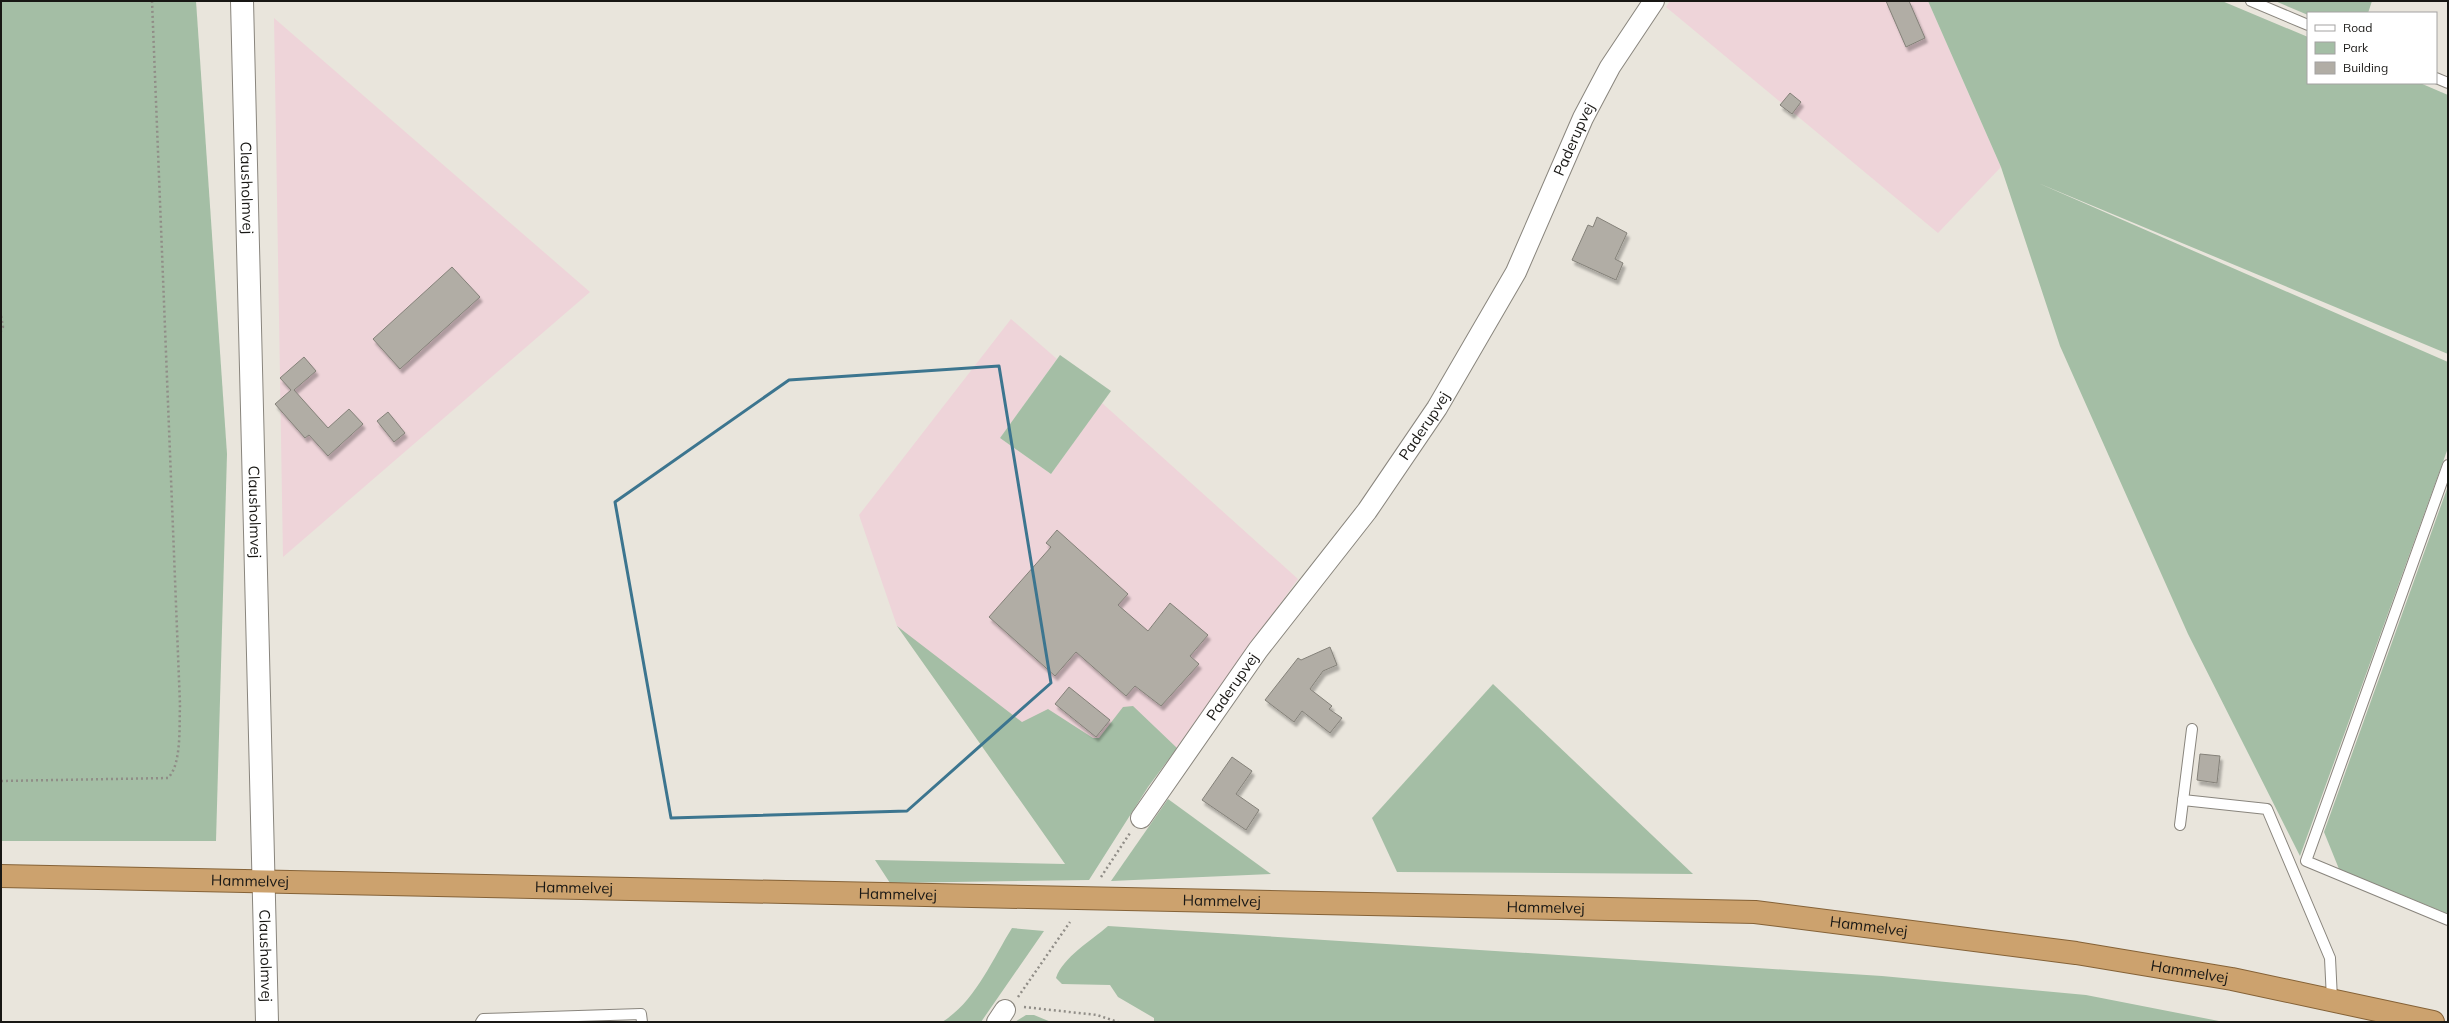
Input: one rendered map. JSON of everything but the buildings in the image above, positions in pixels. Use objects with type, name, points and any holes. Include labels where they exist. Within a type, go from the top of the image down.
[{"type":"highway","name":"Hammelvej","points":[[1,876],[1755,912],[2076,953],[2232,979],[2332,999],[2433,1022]]},
{"type":"street","name":"Clausholmvej","points":[[242,1],[267,1022]]},
{"type":"street","name":"Paderupvej","points":[[1141,818],[1258,650],[1367,511],[1437,408],[1516,272],[1583,118],[1610,67],[1654,1]]},
{"type":"lane","points":[[2251,1],[2307,25]]},
{"type":"lane","points":[[2437,78],[2448,83]]},
{"type":"lane","points":[[2306,861],[2448,465]]},
{"type":"lane","points":[[2180,825],[2192,729]]},
{"type":"lane","points":[[2183,800],[2267,809],[2330,958],[2332,999]]},
{"type":"lane","points":[[2292,867],[2306,861],[2448,920]]},
{"type":"lane","points":[[480,1022],[483,1019],[642,1014],[642,1022]]},
{"type":"path","points":[[1,781],[168,778],[173,773],[176,763],[180,705],[152,1]]},
{"type":"path","points":[[1,316],[4,326],[1,331]]},
{"type":"path","points":[[1101,877],[1141,818]]},
{"type":"path","points":[[1004,1013],[1070,922]]},
{"type":"path","points":[[1004,1013],[1097,1015],[1118,1022]]},
{"type":"highlighted area","points":[[999,366],[1051,683],[907,811],[671,818],[615,502],[789,380]]},
{"type":"shaded area","points":[[1670,1],[1928,1],[2001,167],[1938,233],[1666,7]]},
{"type":"shaded area","points":[[274,18],[590,292],[283,557]]},
{"type":"shaded area","points":[[1011,319],[1057,359],[1000,438],[1051,474],[1102,403],[1298,579],[1148,787],[1017,737],[897,626],[859,515]]},
{"type":"green space","points":[[1,1],[196,1],[227,454],[216,841],[1,841]]},
{"type":"green space","points":[[1928,1],[2222,1],[2307,37],[2307,84],[2422,84],[2448,95],[2448,354],[2038,183],[2448,362],[2448,448],[2300,856],[2188,634],[2060,346],[2001,167]]},
{"type":"green space","points":[[2275,1],[2372,1],[2368,12],[2307,12],[2307,15]]},
{"type":"green space","points":[[1060,355],[1111,391],[1051,474],[1000,438]]},
{"type":"green space","points":[[2448,486],[2448,914],[2339,869],[2324,832]]},
{"type":"green space","points":[[897,626],[1022,722],[1048,709],[1093,738],[1099,738],[1123,707],[1133,706],[1177,748],[1148,787],[1089,880],[890,883],[875,860],[1065,864]]},
{"type":"green space","points":[[1493,684],[1693,874],[1397,872],[1372,818]]},
{"type":"green space","points":[[1168,799],[1271,874],[1111,881]]},
{"type":"green space","points":[[1108,926],[1882,976],[2086,995],[2224,1022],[1154,1022],[1154,1018],[1118,997],[1110,985],[1062,984],[1056,978],[1060,970],[1071,956]]},
{"type":"green space","points":[[1012,928],[1044,931],[981,1022],[942,1022],[954,1014],[982,980]]},
{"type":"green space","points":[[1026,1015],[1034,1015],[1051,1022],[1015,1022]]}]
